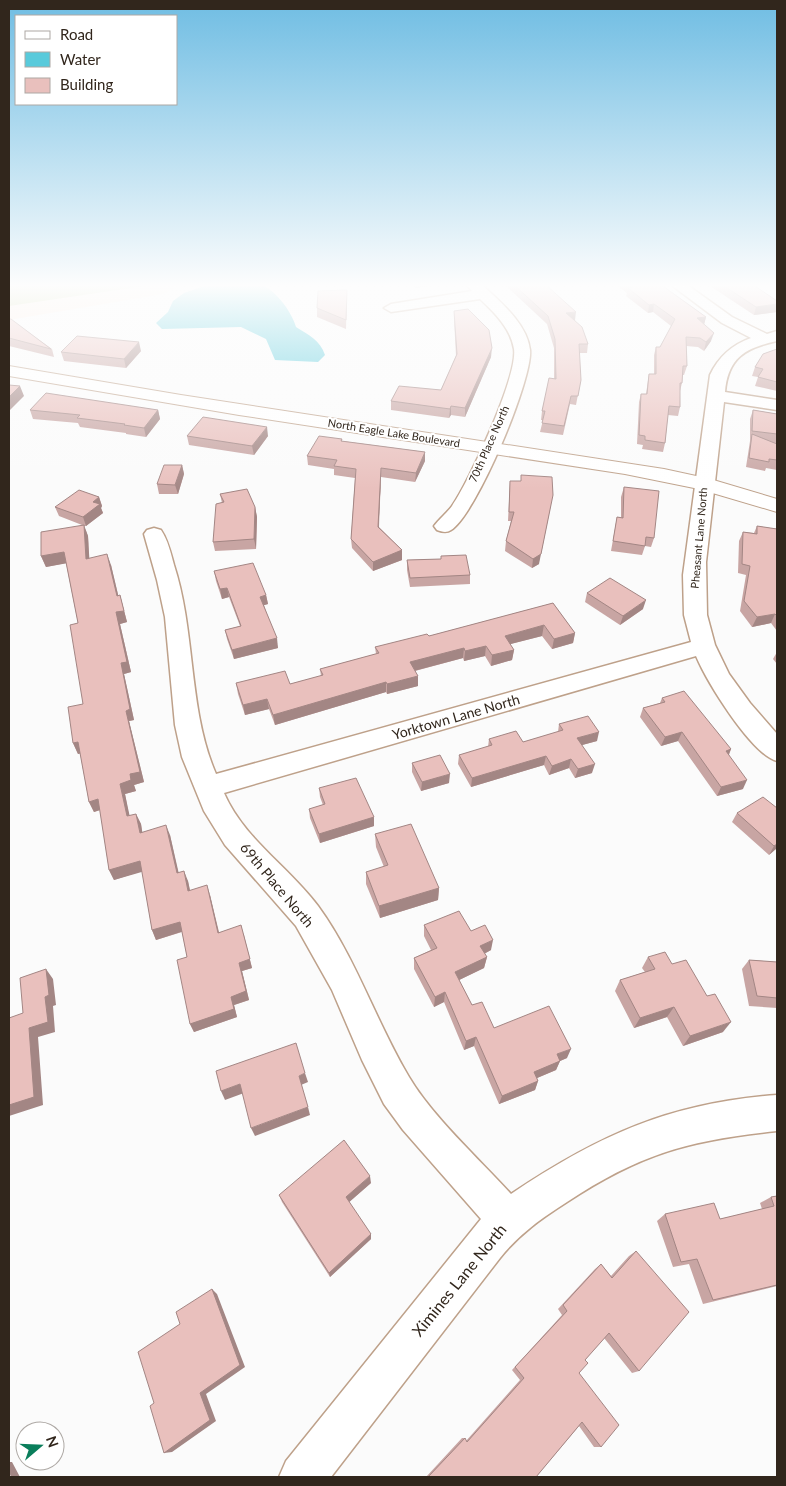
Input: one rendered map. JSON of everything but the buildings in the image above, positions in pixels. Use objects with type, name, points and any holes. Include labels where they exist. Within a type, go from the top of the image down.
[{"type":"street","name":"70th Place North","points":[[444,526],[461,508],[489,447],[516,381],[523,353]]},
{"type":"street","name":"Pheasant Lane North","points":[[733,353],[723,363],[718,375],[693,590],[698,628],[704,646],[723,683],[753,727],[777,751]]},
{"type":"street","name":"North Eagle Lake Boulevard","points":[[9,371],[250,412],[489,447],[704,484],[777,506]]},
{"type":"street","points":[[716,396],[777,405]]},
{"type":"street","name":"69th Place North","points":[[154,534],[168,580],[176,618],[188,725],[195,757],[218,811],[235,836],[307,916],[344,980],[374,1048],[397,1090],[416,1117],[508,1220]]},
{"type":"street","name":"Yorktown Lane North","points":[[207,787],[704,646]]},
{"type":"street","name":"Ximines Lane North","points":[[302,1477],[333,1442],[447,1290],[508,1220],[567,1179],[635,1142],[673,1128],[712,1120],[746,1114],[777,1113]]},
{"type":"water","points":[[272,353],[324,353],[325,355],[318,362],[275,360]]}]
